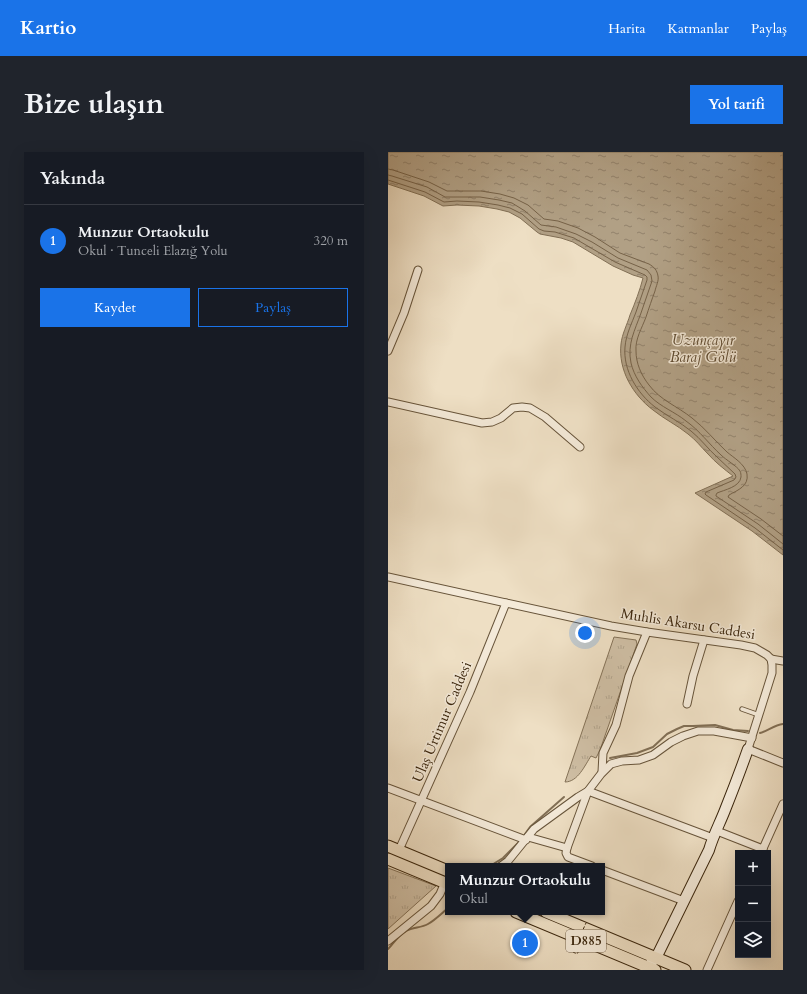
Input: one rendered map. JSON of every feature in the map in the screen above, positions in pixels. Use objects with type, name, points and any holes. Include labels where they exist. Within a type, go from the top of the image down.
[{"type":"main road","points":[[388,846],[445,870]]},
{"type":"main road","points":[[388,859],[445,882]]},
{"type":"main road","name":"D885","points":[[523,915],[650,969]]},
{"type":"main road","name":"D885","points":[[553,915],[684,970]]},
{"type":"street","points":[[388,350],[404,313],[418,270]]},
{"type":"street","points":[[388,402],[482,423],[492,422],[501,418],[513,408],[530,408],[545,417],[580,447]]},
{"type":"street","name":"Muhlis Akarsu Caddesi","points":[[388,577],[611,626],[741,645],[755,648],[767,654],[771,659]]},
{"type":"street","name":"Ulaş Urtimur Caddesi","points":[[399,850],[470,692],[506,603]]},
{"type":"street","points":[[602,772],[604,753],[616,724],[629,676],[647,632]]},
{"type":"street","points":[[687,704],[693,676],[704,640]]},
{"type":"street","points":[[650,969],[709,850],[732,792],[752,738],[772,673],[771,659],[783,662]]},
{"type":"street","points":[[584,863],[568,857],[566,853],[567,848],[588,791],[602,772],[611,764],[622,761],[639,760],[653,755],[671,742],[698,731],[714,731],[752,738]]},
{"type":"street","points":[[748,749],[783,763]]},
{"type":"street","points":[[388,788],[527,838],[567,848]]},
{"type":"street","points":[[588,791],[759,850]]},
{"type":"street","points":[[505,863],[534,829],[588,791]]},
{"type":"street","points":[[762,850],[783,804]]},
{"type":"street","points":[[605,871],[684,901]]},
{"type":"street","points":[[388,941],[431,906],[445,886]]},
{"type":"street","points":[[707,970],[735,908]]},
{"type":"lane","points":[[742,709],[759,715]]},
{"type":"path","points":[[582,947],[577,954],[573,952],[586,923]]},
{"type":"green space","points":[[614,637],[636,640],[637,644],[596,758],[591,756],[584,768],[574,779],[565,782]]},
{"type":"green space","points":[[388,868],[436,886],[388,929]]},
{"type":"water","name":"Uzunçayır Baraj Gölü","points":[[388,152],[783,152],[783,555],[752,531],[695,493],[733,476],[714,460],[691,436],[646,404],[628,381],[622,363],[621,344],[623,333],[643,278],[613,266],[573,242],[540,234],[520,218],[509,212],[479,206],[443,206],[424,196],[388,184]]},
{"type":"waterway","points":[[760,733],[783,724]]},
{"type":"waterway","points":[[610,758],[637,753],[653,747],[667,734],[684,726],[715,725],[733,730],[748,731]]},
{"type":"waterway","points":[[525,834],[530,827],[564,797]]},
{"type":"waterway","points":[[495,863],[503,858],[518,843]]},
{"type":"waterway","points":[[388,949],[403,933],[428,924],[445,910]]},
{"type":"place","name":"Munzur Ortaokulu","points":[[525,943]]}]
